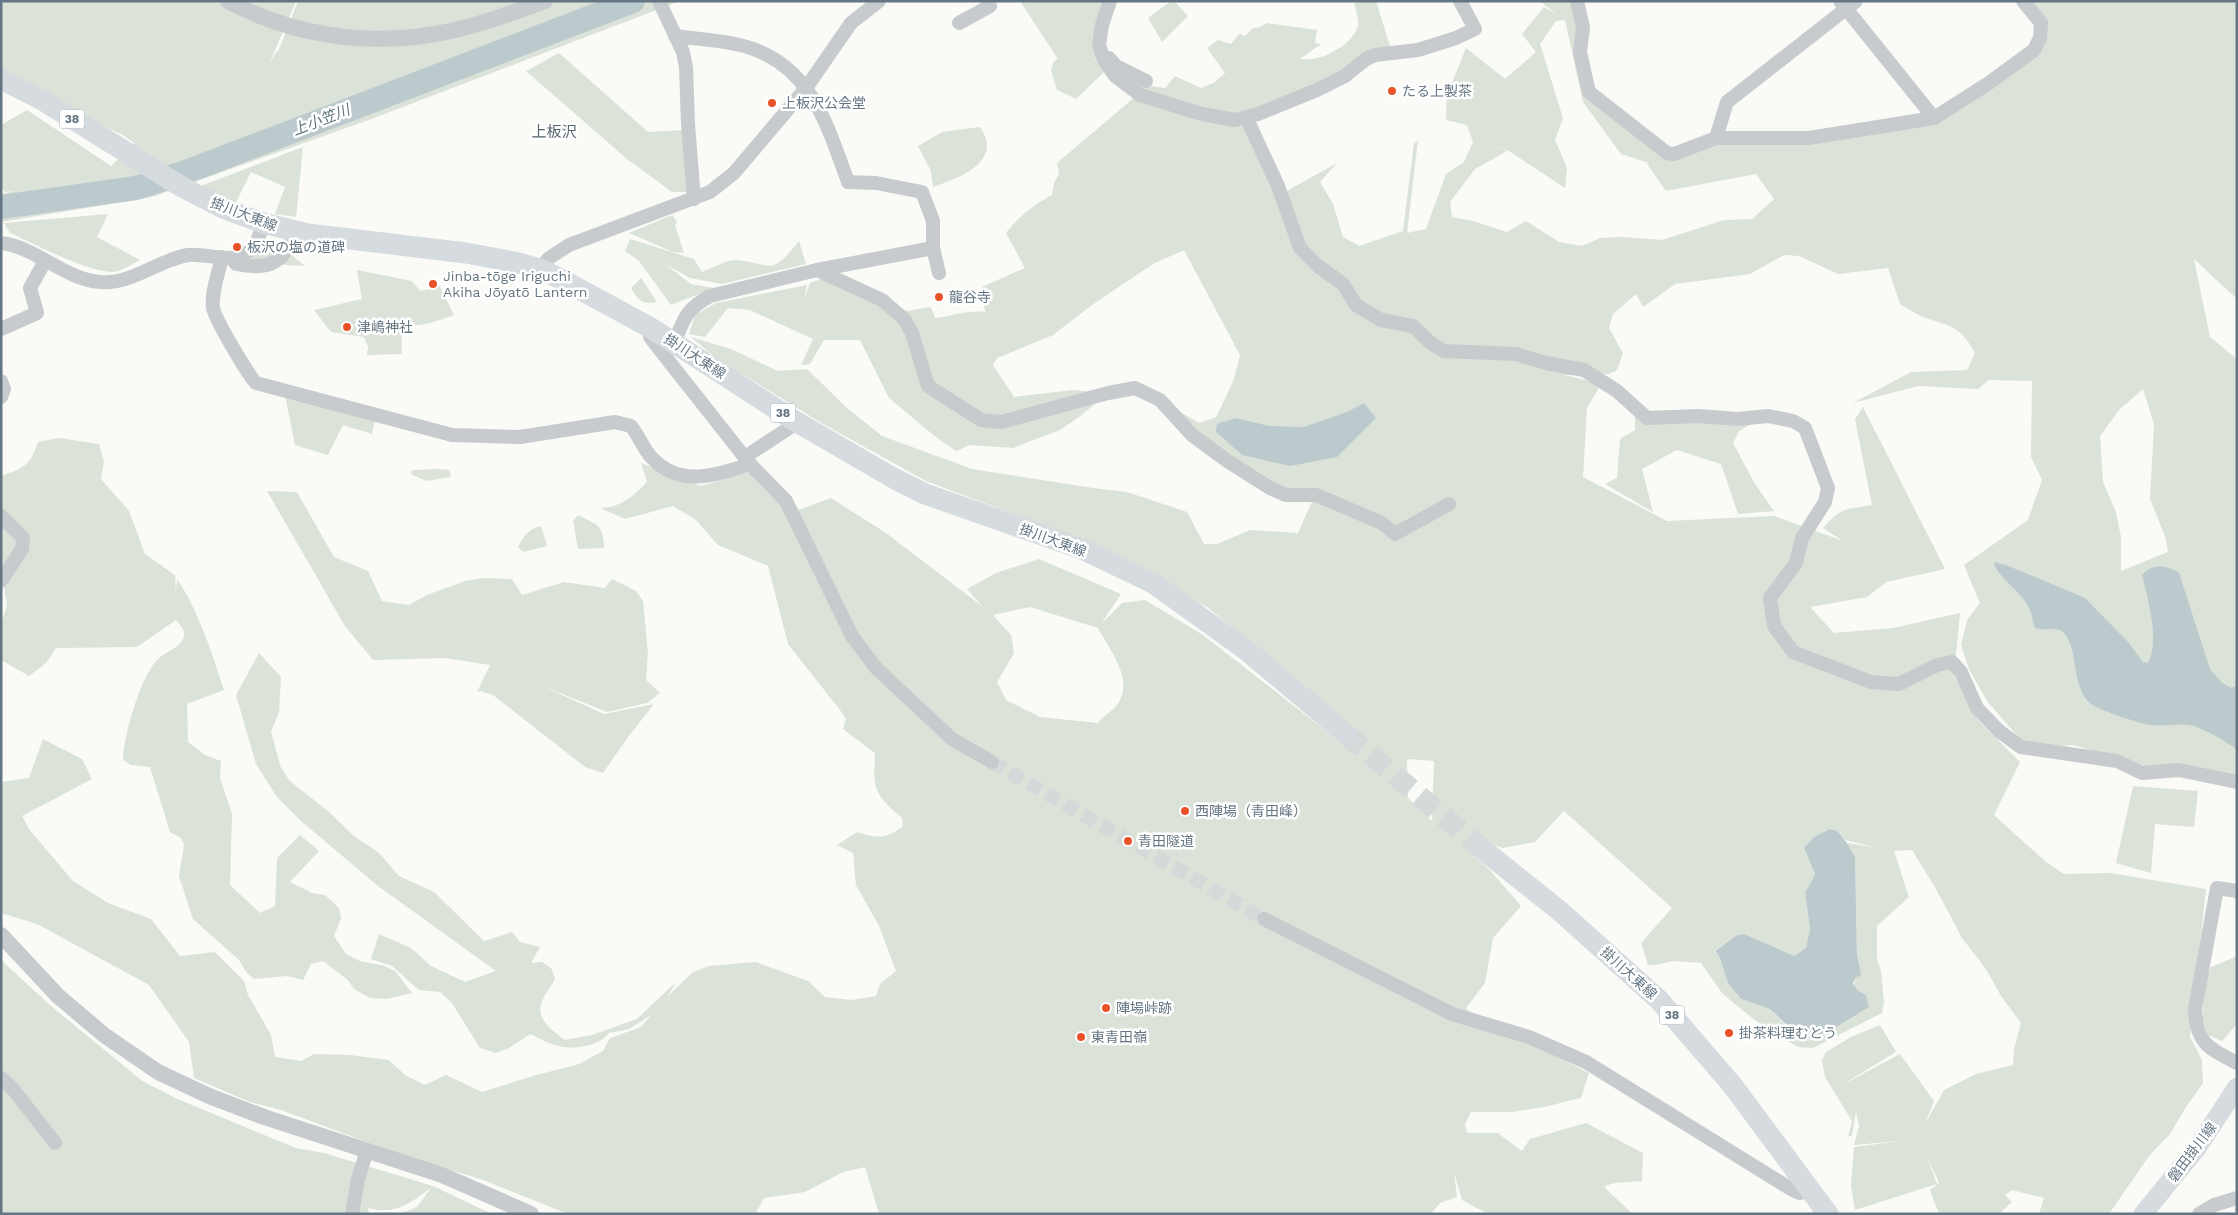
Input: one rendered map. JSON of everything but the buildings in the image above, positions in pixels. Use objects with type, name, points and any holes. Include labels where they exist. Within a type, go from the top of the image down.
[{"type":"main road","name":"掛川大東線","points":[[1,79],[44,101],[182,187],[225,209],[263,223],[295,232],[466,253],[540,269],[651,328],[795,420],[895,479],[925,494],[1082,550],[1153,583],[1246,650],[1346,734]]},
{"type":"main road","name":"掛川大東線","points":[[1482,848],[1561,912],[1659,1000],[1733,1086],[1828,1214]]},
{"type":"main road","name":"磐田掛川線","points":[[2144,1214],[2197,1148],[2237,1087]]},
{"type":"street","points":[[228,1],[244,10],[283,24],[326,35],[359,39],[396,39],[436,34],[486,21],[544,1]]},
{"type":"street","points":[[540,269],[549,258],[569,245],[710,192],[734,173],[806,88],[851,23],[879,1]]},
{"type":"street","points":[[959,23],[990,6],[987,1]]},
{"type":"street","points":[[1110,1],[1099,45],[1104,60],[1115,76],[1140,95],[1202,114],[1235,120],[1246,118],[1317,90],[1345,76],[1371,57],[1418,50],[1456,38],[1475,29],[1460,1]]},
{"type":"street","points":[[1577,1],[1583,27],[1580,52],[1589,92],[1667,153],[1674,154],[1716,138],[1808,138],[1934,118],[1989,83],[2034,50],[2040,38],[2041,23],[2023,1]]},
{"type":"street","points":[[660,4],[683,52],[686,67],[694,199]]},
{"type":"street","points":[[1716,138],[1726,102],[1848,4],[1934,118]]},
{"type":"street","points":[[675,36],[741,46],[779,61],[798,76],[825,118],[848,182],[876,183],[922,192],[933,221],[932,248],[939,273]]},
{"type":"street","points":[[1100,37],[1111,62],[1146,82]]},
{"type":"street","points":[[1246,118],[1278,186],[1300,248],[1318,266],[1343,284],[1356,305],[1381,320],[1413,326],[1432,344],[1444,351],[1516,354],[1546,363],[1584,370],[1617,392],[1648,418],[1698,416],[1738,419],[1768,416],[1793,421],[1805,428],[1828,488],[1825,502],[1802,538],[1796,563],[1770,598],[1774,626],[1793,652],[1871,682],[1899,684],[1937,664],[1952,662],[1961,672],[1977,708],[1999,731],[2021,747],[2117,761],[2142,773],[2179,770],[2237,782]]},
{"type":"street","points":[[1,242],[14,244],[45,261],[89,280],[101,282],[121,280],[186,256],[202,254],[227,258],[243,256],[254,247],[263,223]]},
{"type":"street","points":[[227,258],[236,264],[250,267],[278,260],[285,254],[295,232]]},
{"type":"street","points":[[674,343],[686,315],[695,304],[710,296],[817,270],[932,248]]},
{"type":"street","points":[[227,258],[214,294],[214,308],[247,373],[256,383],[452,435],[520,437],[616,422],[631,426],[652,458],[668,471],[692,477],[716,476],[747,460],[792,426],[795,420]]},
{"type":"street","points":[[1,329],[37,313],[30,288],[45,261]]},
{"type":"street","points":[[817,270],[882,300],[904,319],[912,333],[928,386],[981,420],[1001,422],[1108,393],[1135,388],[1160,400],[1192,435],[1211,450],[1270,488],[1286,495],[1316,495],[1382,523],[1395,534],[1449,504]]},
{"type":"street","points":[[651,328],[650,337],[747,460],[786,500],[852,636],[876,668],[952,739],[992,762]]},
{"type":"street","points":[[1,382],[4,389],[1,397]]},
{"type":"street","points":[[1,516],[23,538],[22,549],[1,581]]},
{"type":"street","points":[[2237,891],[2218,888],[2195,1009],[2196,1026],[2202,1039],[2213,1050],[2237,1063]]},
{"type":"street","points":[[1264,919],[1452,1014],[1529,1037],[1586,1062],[1791,1189],[1800,1192],[1808,1189]]},
{"type":"street","points":[[1,935],[58,996],[104,1035],[158,1072],[209,1096],[264,1117],[442,1176],[531,1214]]},
{"type":"street","points":[[1,1078],[13,1089],[55,1143]]},
{"type":"street","points":[[352,1214],[358,1179],[367,1150]]},
{"type":"street","points":[[2200,1214],[2214,1205],[2237,1198]]},
{"type":"shaded area","points":[[1,1],[296,1],[269,64],[278,52],[298,1],[541,1],[515,13],[559,1],[680,1],[366,121],[152,197],[1,222],[1,194],[14,191],[5,192],[1,187],[1,125],[27,110],[111,166],[134,143],[123,135],[73,112],[1,70]]},
{"type":"shaded area","points":[[1020,1],[1105,1],[1100,58],[1095,59],[1104,72],[1076,99],[1057,90],[1051,70],[1054,61],[1058,59]]},
{"type":"shaded area","points":[[1171,1],[1174,1],[1188,16],[1162,42],[1148,18]]},
{"type":"shaded area","points":[[1354,1],[1376,1],[1390,46],[1362,53],[1349,67],[1249,125],[1288,212],[1287,191],[1337,163],[1320,182],[1333,204],[1343,237],[1359,246],[1403,231],[1414,144],[1418,140],[1407,233],[1426,229],[1446,174],[1464,162],[1473,142],[1467,125],[1446,120],[1447,95],[1466,48],[1505,79],[1536,52],[1522,34],[1544,7],[1556,14],[1540,1],[1576,1],[1589,92],[1667,153],[1716,138],[1809,138],[1934,118],[2027,55],[2041,25],[2025,1],[2237,1],[2237,299],[2194,259],[2210,337],[2237,359],[2237,779],[2146,766],[2073,745],[2040,747],[2020,739],[1987,701],[1969,669],[1961,645],[1967,620],[1980,603],[1964,565],[2028,520],[2042,480],[2031,457],[2032,381],[1989,380],[1978,389],[1918,386],[1853,403],[1911,372],[1967,370],[1975,353],[1964,336],[1952,327],[1918,315],[1900,304],[1888,268],[1838,274],[1799,256],[1784,255],[1750,274],[1675,284],[1643,307],[1636,294],[1613,314],[1609,328],[1623,353],[1617,370],[1609,374],[1565,375],[1601,384],[1587,408],[1583,477],[1667,521],[1774,516],[1843,541],[1823,528],[1840,512],[1872,505],[1855,419],[1863,407],[1945,569],[1886,582],[1867,597],[1810,607],[1834,633],[1893,628],[1960,613],[1954,675],[1978,720],[2020,762],[1994,815],[2046,862],[2064,874],[2110,873],[2206,889],[2190,1037],[2202,1060],[2203,1083],[2170,1134],[2149,1156],[2109,1214],[2039,1214],[2044,1198],[2012,1190],[2005,1195],[2012,1202],[1999,1214],[1939,1214],[1930,1190],[1939,1183],[1926,1154],[1937,1184],[1855,1210],[1851,1186],[1854,1147],[1901,1141],[1854,1145],[1859,1126],[1856,1112],[1852,1135],[1848,1137],[1852,1121],[1825,1077],[1822,1060],[1826,1052],[1851,1037],[1880,1025],[1896,1052],[1840,1086],[1900,1054],[1934,1101],[1925,1124],[1944,1090],[1976,1074],[2013,1065],[2014,1049],[2021,1023],[2001,996],[1986,969],[1962,938],[1936,889],[1912,850],[1894,851],[1909,897],[1877,926],[1877,959],[1881,971],[1884,1002],[1882,1013],[1813,1048],[1798,1047],[1764,1027],[1722,993],[1701,963],[1673,961],[1648,965],[1641,943],[1672,908],[1564,811],[1535,842],[1503,848],[1486,842],[1474,856],[1489,869],[1521,906],[1493,938],[1485,983],[1466,1008],[1470,1012],[1462,1021],[1526,1041],[1589,1073],[1581,1098],[1512,1112],[1471,1112],[1465,1124],[1467,1133],[1501,1133],[1499,1134],[1522,1151],[1530,1139],[1586,1123],[1643,1153],[1642,1181],[1615,1183],[1605,1186],[1633,1214],[1488,1214],[1462,1200],[1454,1172],[1457,1197],[1440,1203],[1431,1214],[879,1214],[865,1167],[843,1172],[805,1192],[764,1198],[755,1214],[568,1214],[483,1180],[394,1152],[281,1110],[250,1102],[194,1078],[189,1042],[149,985],[37,924],[1,913],[1,782],[29,778],[43,739],[82,759],[92,779],[22,816],[29,829],[73,881],[108,903],[151,919],[180,956],[215,952],[244,981],[248,995],[271,1035],[275,1057],[301,1061],[314,1054],[350,1055],[389,1060],[405,1075],[425,1085],[446,1075],[482,1092],[579,1064],[603,1051],[610,1038],[641,1027],[651,1015],[629,1029],[609,1033],[599,1041],[586,1046],[559,1046],[530,1034],[509,1048],[496,1053],[480,1048],[452,1003],[440,992],[419,990],[392,966],[371,959],[379,934],[411,948],[431,966],[465,982],[496,971],[378,886],[302,822],[277,797],[256,764],[236,695],[259,653],[281,677],[279,712],[271,732],[281,768],[290,781],[329,812],[355,837],[378,852],[399,876],[434,892],[484,941],[512,932],[520,942],[540,947],[531,963],[542,962],[551,968],[555,978],[543,999],[541,1006],[542,1018],[554,1032],[565,1040],[592,1035],[637,1019],[676,982],[668,996],[693,972],[709,966],[756,962],[808,981],[825,997],[851,1000],[876,996],[880,984],[896,971],[879,926],[856,885],[853,853],[837,845],[857,832],[870,836],[886,836],[903,826],[902,818],[886,803],[877,790],[874,775],[875,753],[843,729],[846,719],[788,644],[768,566],[718,545],[696,520],[673,506],[625,519],[600,508],[614,506],[626,500],[647,482],[641,463],[701,486],[753,471],[798,510],[831,498],[886,533],[983,607],[967,589],[996,573],[1039,559],[1121,594],[1101,624],[1122,603],[1145,600],[1203,635],[1339,741],[1250,642],[1207,607],[1003,510],[926,481],[823,424],[716,358],[691,337],[731,349],[778,371],[807,369],[847,408],[882,436],[972,469],[1127,492],[1187,512],[1204,544],[1217,544],[1250,530],[1298,533],[1315,495],[1297,496],[1226,460],[1160,400],[1199,423],[1216,417],[1233,382],[1240,355],[1184,250],[1155,263],[1138,274],[1092,305],[1053,335],[997,358],[993,365],[1014,397],[1072,390],[1108,393],[1060,430],[1013,448],[970,445],[956,451],[937,438],[889,398],[860,340],[824,340],[810,364],[801,365],[813,339],[750,310],[728,308],[705,337],[689,334],[695,315],[716,303],[807,285],[804,299],[810,283],[830,276],[871,302],[907,311],[931,307],[935,318],[966,312],[985,312],[982,287],[1025,268],[1006,233],[1027,211],[1052,195],[1054,183],[1059,174],[1057,163],[1136,96],[1127,83],[1165,88],[1175,76],[1201,88],[1214,83],[1225,73],[1207,48],[1218,40],[1231,44],[1239,34],[1245,36],[1253,28],[1258,28],[1267,23],[1317,30],[1315,43],[1321,44],[1300,59],[1308,60],[1326,55],[1343,46],[1355,32],[1358,22]],"holes":[[[1565,20],[1583,102],[1621,154],[1649,163],[1647,164],[1666,191],[1756,174],[1774,199],[1752,219],[1724,220],[1662,240],[1621,237],[1600,238],[1582,246],[1559,242],[1526,221],[1507,232],[1473,221],[1452,217],[1450,202],[1475,169],[1507,151],[1493,146],[1509,151],[1565,188],[1567,168],[1555,140],[1563,118],[1540,44],[1556,21]],[[2143,389],[2154,424],[2150,499],[2165,536],[2168,552],[2121,571],[2121,537],[2116,512],[2103,482],[2100,436],[2119,410]],[[1030,607],[1098,628],[1118,663],[1121,672],[1123,691],[1118,704],[1098,723],[1040,717],[1006,700],[997,682],[1014,653],[1011,635],[993,615]],[[1407,759],[1434,761],[1432,821],[1408,798]],[[1832,829],[1845,840],[1874,847],[1847,843],[1855,857],[1857,954],[1860,975],[1855,978],[1854,986],[1869,1007],[1813,1040],[1797,1037],[1770,1009],[1741,999],[1728,983],[1719,956],[1714,951],[1737,935],[1794,956],[1806,948],[1810,929],[1805,893],[1815,874],[1804,848]]]},
{"type":"shaded area","points":[[559,53],[648,132],[684,130],[697,192],[672,192],[627,159],[526,71]]},
{"type":"shaded area","points":[[980,127],[986,139],[986,150],[983,159],[966,173],[933,187],[931,171],[918,146],[942,132]]},
{"type":"shaded area","points":[[303,147],[296,217],[275,214],[285,187],[251,172],[235,204],[198,187]]},
{"type":"shaded area","points":[[108,214],[97,237],[140,260],[115,272],[87,267],[60,256],[10,233],[4,223]]},
{"type":"shaded area","points":[[672,215],[677,222],[675,225],[684,253],[673,252],[629,233]]},
{"type":"shaded area","points":[[630,239],[694,259],[702,272],[731,260],[770,266],[782,260],[799,241],[806,264],[722,284],[690,278],[665,264],[691,284],[714,288],[671,305],[639,261],[625,251]]},
{"type":"shaded area","points":[[266,240],[280,246],[305,266],[249,263]]},
{"type":"shaded area","points":[[357,270],[412,281],[420,291],[439,285],[454,315],[420,325],[407,324],[401,321],[402,354],[367,355],[368,347],[364,337],[331,332],[314,310],[362,299]]},
{"type":"shaded area","points":[[641,278],[657,302],[648,303],[641,301],[631,288]]},
{"type":"shaded area","points":[[285,395],[375,420],[372,434],[343,425],[328,455],[295,445]]},
{"type":"shaded area","points":[[1364,403],[1376,418],[1337,457],[1290,466],[1242,455],[1216,432],[1217,424],[1236,418],[1269,426],[1304,427],[1347,412]]},
{"type":"shaded area","points":[[1635,417],[1648,424],[1758,420],[1739,431],[1733,443],[1755,484],[1774,511],[1738,514],[1721,464],[1677,450],[1642,469],[1653,512],[1605,484],[1617,478],[1620,439],[1635,430]]},
{"type":"shaded area","points":[[59,438],[99,444],[104,461],[101,479],[129,511],[145,554],[175,575],[176,593],[177,579],[191,603],[204,632],[224,690],[187,704],[188,742],[205,755],[221,761],[220,778],[232,814],[230,885],[260,913],[275,906],[277,858],[300,835],[319,851],[290,882],[312,893],[325,895],[339,908],[341,918],[334,936],[346,954],[360,961],[385,966],[395,971],[412,993],[386,999],[370,998],[354,989],[348,980],[323,961],[311,964],[303,980],[287,976],[254,979],[246,972],[239,960],[193,919],[179,876],[184,845],[181,838],[170,832],[150,767],[131,765],[123,760],[126,736],[134,707],[151,667],[161,656],[183,640],[184,631],[176,620],[137,647],[56,648],[46,663],[29,676],[1,660],[1,623],[7,606],[4,587],[1,585],[1,476],[25,465],[32,456],[38,442]]},
{"type":"shaded area","points":[[412,470],[449,470],[451,477],[426,481],[411,474]]},
{"type":"shaded area","points":[[267,491],[297,492],[334,557],[368,571],[382,601],[409,605],[427,595],[465,581],[484,578],[512,579],[522,595],[564,582],[605,588],[612,579],[636,591],[643,601],[648,653],[646,680],[660,693],[647,703],[607,712],[540,685],[604,714],[654,704],[603,773],[585,767],[493,695],[480,691],[477,692],[490,665],[445,658],[373,660],[345,626]]},
{"type":"shaded area","points":[[578,515],[591,521],[601,530],[604,548],[578,549],[573,521]]},
{"type":"shaded area","points":[[541,526],[547,546],[523,552],[518,547],[522,539],[527,533]]},
{"type":"shaded area","points":[[1995,562],[2085,598],[2128,642],[2143,662],[2148,663],[2153,643],[2153,632],[2150,608],[2142,575],[2150,568],[2160,566],[2170,568],[2179,573],[2210,669],[2222,683],[2231,688],[2237,686],[2237,750],[2214,735],[2194,726],[2145,724],[2108,712],[2088,701],[2078,682],[2072,649],[2063,632],[2056,629],[2038,629],[2034,627],[2029,607],[2019,593],[2000,574],[1994,565]]},
{"type":"shaded area","points":[[2133,786],[2198,791],[2194,827],[2155,824],[2151,873],[2116,863]]},
{"type":"shaded area","points":[[1830,829],[1837,831],[1855,857],[1857,954],[1861,975],[1855,978],[1853,984],[1858,991],[1866,995],[1869,1007],[1833,1029],[1813,1038],[1804,1038],[1792,1030],[1770,1009],[1741,999],[1728,983],[1719,956],[1715,951],[1737,935],[1744,934],[1794,956],[1806,948],[1810,929],[1805,893],[1815,874],[1804,848],[1814,837]]},
{"type":"shaded area","points":[[2237,956],[2237,1024],[2222,1041],[2208,1035],[2202,1019],[2205,981],[2211,967]]},
{"type":"shaded area","points":[[1,960],[51,1006],[141,1080],[175,1098],[296,1148],[324,1153],[433,1186],[492,1214],[399,1214],[417,1207],[431,1188],[402,1207],[387,1210],[368,1208],[369,1214],[1,1214]]},
{"type":"waterway","name":"上小笠川","points":[[1,207],[136,188],[186,172],[633,1]]},
{"type":"tunnel","points":[[1346,734],[1481,848]]},
{"type":"tunnel","points":[[992,762],[1264,919]]},
{"type":"place","name":"たる上製茶","points":[[1392,91]]},
{"type":"place","name":"上板沢公会堂","points":[[772,103]]},
{"type":"place","name":"板沢の塩の道碑","points":[[237,247]]},
{"type":"place","name":"Jinba-tōge Iriguchi Akiha Jōyatō Lantern","points":[[433,284]]},
{"type":"place","name":"龍谷寺","points":[[939,297]]},
{"type":"place","name":"津嶋神社","points":[[347,327]]},
{"type":"place","name":"西陣場（青田峰）","points":[[1185,811]]},
{"type":"place","name":"青田隧道","points":[[1128,841]]},
{"type":"place","name":"陣場峠跡","points":[[1106,1008]]},
{"type":"place","name":"掛茶料理むとう","points":[[1729,1033]]},
{"type":"place","name":"東青田嶺","points":[[1081,1037]]},
{"type":"district","name":"上板沢","points":[[554,132]]}]
